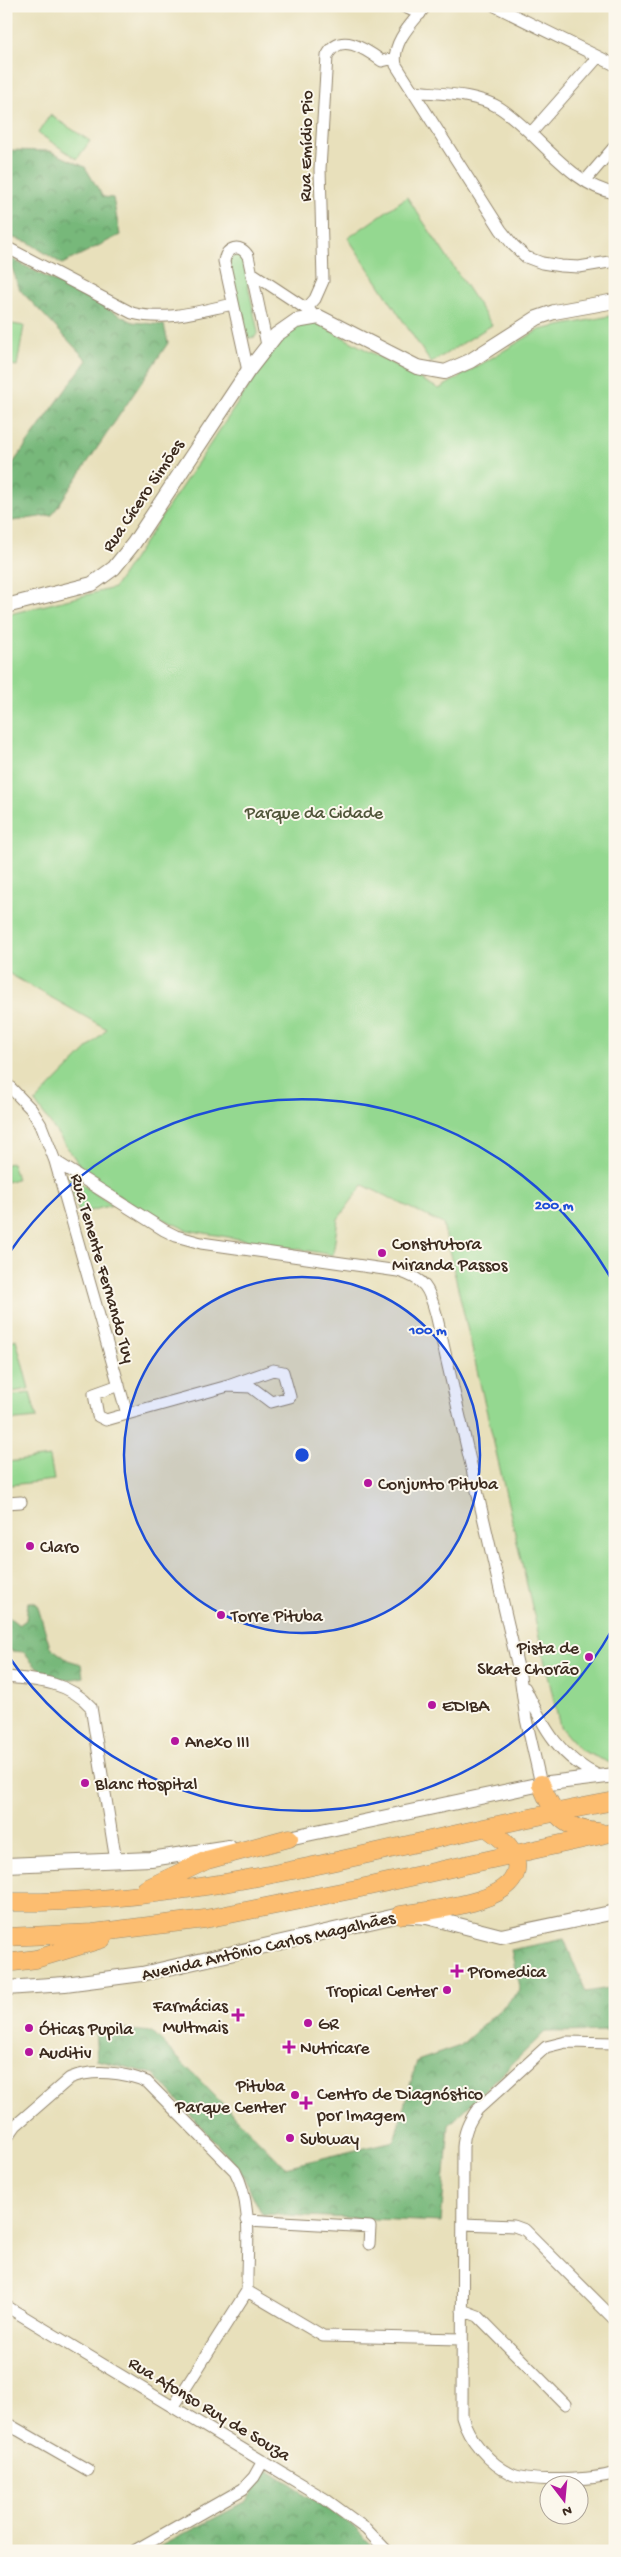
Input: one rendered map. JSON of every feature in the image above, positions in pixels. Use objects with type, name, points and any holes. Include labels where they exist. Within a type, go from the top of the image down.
[{"type":"main road","points":[[541,1784],[555,1814],[582,1831],[613,1833]]},
{"type":"main road","points":[[6,1902],[107,1900],[249,1880],[615,1801]]},
{"type":"main road","points":[[400,1915],[485,1898],[496,1894],[514,1880],[517,1866],[514,1855],[504,1841],[487,1828]]},
{"type":"main road","name":"Avenida Antônio Carlos Magalhães","points":[[6,1937],[140,1927],[279,1905],[613,1833]]},
{"type":"main road","points":[[107,1900],[152,1888],[207,1860],[289,1838]]},
{"type":"main road","points":[[6,1963],[36,1960],[140,1927]]},
{"type":"street","points":[[403,6],[423,10],[401,38],[395,58],[400,73],[414,91],[501,230],[526,258],[542,263],[580,267],[615,261]]},
{"type":"street","points":[[494,6],[615,65]]},
{"type":"street","name":"Rua Emídio Pio","points":[[306,309],[315,299],[324,281],[320,169],[327,56],[330,50],[345,43],[362,47],[382,61],[395,58]]},
{"type":"street","points":[[531,133],[598,57]]},
{"type":"street","points":[[414,91],[482,100],[500,108],[585,181],[615,193]]},
{"type":"street","points":[[585,181],[615,146]]},
{"type":"street","points":[[6,247],[132,313],[149,317],[185,315],[233,304]]},
{"type":"street","points":[[248,371],[224,261],[226,253],[230,249],[238,248],[244,250],[248,256],[267,345]]},
{"type":"street","points":[[252,273],[319,317],[417,367],[445,372],[470,361],[537,318],[554,312],[615,301]]},
{"type":"street","points":[[267,345],[285,327],[296,321],[319,317]]},
{"type":"street","name":"Rua Cícero Simões","points":[[6,606],[84,587],[104,577],[114,568],[134,543],[267,345]]},
{"type":"street","name":"Rua Tenente Fernando Tuy","points":[[6,1083],[31,1109],[55,1161],[127,1414]]},
{"type":"street","points":[[55,1161],[176,1236],[202,1243],[398,1271],[420,1280],[428,1288],[436,1314],[520,1676],[526,1719],[541,1784]]},
{"type":"street","name":"Rua Tenente Fernando Tuy","points":[[119,1385],[94,1394],[98,1416],[106,1420],[279,1370],[286,1376],[290,1397],[271,1402],[250,1387],[228,1386]]},
{"type":"street","points":[[6,1503],[21,1502]]},
{"type":"street","points":[[520,1676],[538,1715],[561,1750],[574,1762],[608,1776]]},
{"type":"street","points":[[6,1677],[32,1679],[67,1688],[82,1696],[91,1707],[116,1861]]},
{"type":"street","points":[[6,1865],[151,1859],[289,1838],[541,1784],[608,1776]]},
{"type":"street","name":"Avenida Antônio Carlos Magalhães","points":[[6,1988],[65,1984],[142,1974],[400,1915],[427,1917],[501,1936],[615,1912]]},
{"type":"street","points":[[615,2043],[566,2042],[546,2047],[477,2110],[464,2134],[461,2339],[462,2416],[465,2427],[471,2438],[501,2468],[526,2478],[590,2478],[615,2473]]},
{"type":"street","points":[[6,2139],[16,2125],[70,2078],[91,2073],[133,2076],[147,2082],[158,2090],[235,2171],[242,2184],[246,2199],[247,2291],[174,2406]]},
{"type":"street","points":[[246,2220],[370,2228],[369,2244]]},
{"type":"street","points":[[463,2224],[514,2226],[525,2230],[615,2320]]},
{"type":"street","points":[[247,2291],[323,2336],[461,2339]]},
{"type":"street","name":"Rua Afonso Ruy de Souza","points":[[6,2306],[174,2406],[347,2514],[387,2551]]},
{"type":"street","points":[[462,2310],[478,2316],[565,2404]]},
{"type":"street","points":[[6,2423],[88,2470]]},
{"type":"street","points":[[134,2551],[243,2489],[254,2477],[263,2461]]},
{"type":"green space","points":[[50,115],[90,141],[77,159],[38,133]]},
{"type":"green space","points":[[6,150],[50,151],[85,167],[103,197],[113,198],[120,235],[62,264],[28,242],[6,236]]},
{"type":"green space","points":[[407,197],[492,325],[431,363],[348,238]]},
{"type":"green space","points":[[238,255],[242,257],[258,332],[255,337],[249,338],[245,335],[229,263],[230,257]]},
{"type":"green space","points":[[8,257],[133,322],[164,325],[168,343],[52,515],[6,522],[6,473],[87,360],[20,290]]},
{"type":"green space","name":"Parque da Cidade","points":[[298,313],[439,389],[539,330],[615,315],[615,1765],[580,1750],[560,1727],[443,1224],[363,1185],[338,1219],[333,1255],[187,1230],[136,1206],[88,1177],[35,1102],[107,1029],[6,972],[6,615],[114,588]]},
{"type":"green space","points":[[6,323],[24,326],[17,366],[6,364]]},
{"type":"green space","points":[[12,1163],[17,1179],[6,1182],[6,1164]]},
{"type":"green space","points":[[68,1175],[112,1205],[79,1214]]},
{"type":"green space","points":[[16,1339],[29,1389],[6,1393],[6,1344]]},
{"type":"green space","points":[[30,1393],[37,1418],[6,1421],[6,1396]]},
{"type":"green space","points":[[50,1457],[54,1480],[10,1485],[7,1462]]},
{"type":"green space","points":[[28,1602],[37,1604],[50,1647],[68,1660],[81,1664],[83,1677],[65,1679],[49,1675],[35,1666],[24,1652],[11,1651],[6,1648],[8,1634],[6,1633],[6,1615],[19,1625],[26,1620]]},
{"type":"green space","points":[[564,1939],[586,1992],[615,1987],[615,2031],[545,2032],[449,2125],[441,2222],[262,2214],[240,2170],[154,2074],[97,2060],[95,2027],[152,2032],[285,2167],[394,2141],[417,2061],[460,2046],[520,1991],[511,1950]]},
{"type":"green space","points":[[267,2469],[353,2526],[378,2551],[151,2551],[246,2502]]},
{"type":"place","name":"Construtora Miranda Passos","points":[[382,1253]]},
{"type":"place","name":"Conjunto Pituba","points":[[368,1483]]},
{"type":"place","name":"Claro","points":[[30,1546]]},
{"type":"place","name":"Torre Pituba","points":[[221,1615]]},
{"type":"place","name":"Pista de Skate Chorão","points":[[589,1657]]},
{"type":"place","name":"EDIBA","points":[[432,1705]]},
{"type":"place","name":"Anexo III","points":[[175,1741]]},
{"type":"place","name":"Blanc Hospital","points":[[85,1783]]},
{"type":"place","name":"Promedica","points":[[457,1971]]},
{"type":"place","name":"Tropical Center","points":[[447,1990]]},
{"type":"place","name":"Farmácias Multmais","points":[[238,2015]]},
{"type":"place","name":"GR","points":[[308,2023]]},
{"type":"place","name":"Óticas Pupila","points":[[29,2028]]},
{"type":"place","name":"Nutricare","points":[[289,2047]]},
{"type":"place","name":"Auditiv","points":[[29,2052]]},
{"type":"place","name":"Pituba Parque Center","points":[[295,2095]]},
{"type":"place","name":"Centro de Diagnóstico por Imagem","points":[[306,2103]]},
{"type":"place","name":"Subway","points":[[290,2138]]}]
